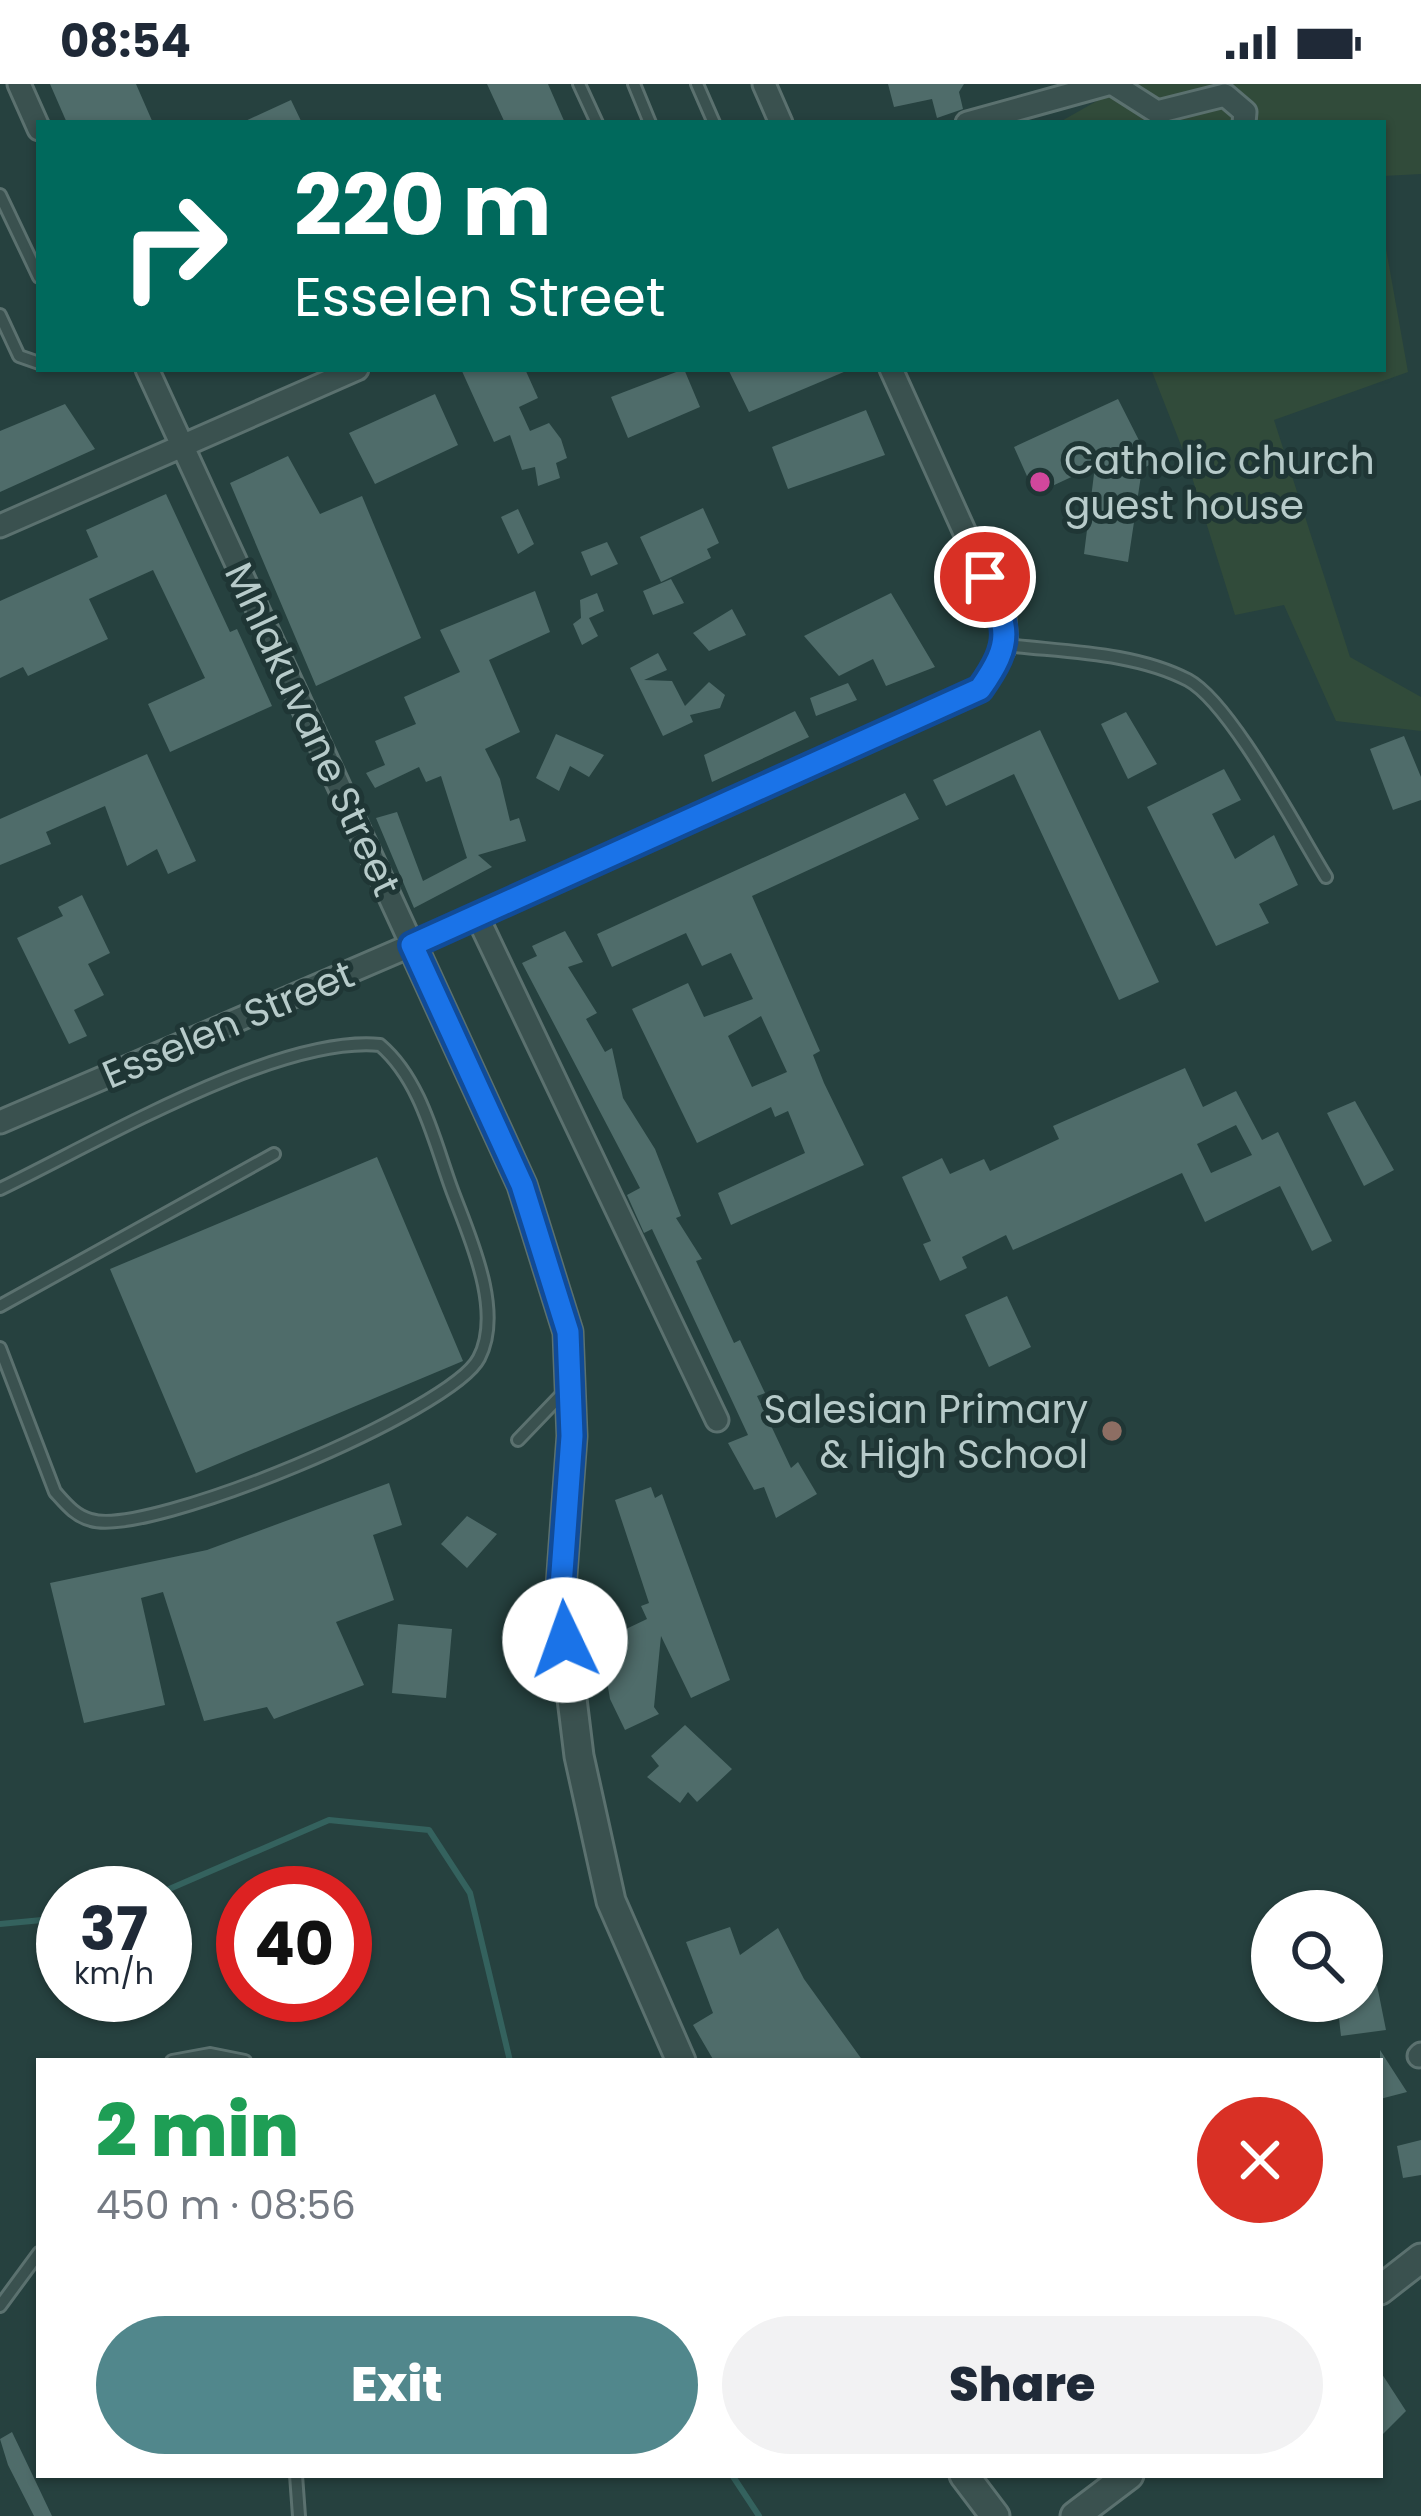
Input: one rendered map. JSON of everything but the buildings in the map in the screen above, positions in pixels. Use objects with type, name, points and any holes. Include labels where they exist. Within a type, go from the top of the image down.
[{"type":"street","points":[[19,84],[36,122]]},
{"type":"street","points":[[764,84],[780,120]]},
{"type":"street","points":[[978,120],[1111,84],[1156,117],[1225,95],[1245,112],[1244,120]]},
{"type":"street","name":"Mhlakuvane Street","points":[[148,372],[522,1185],[568,1332],[572,1436],[560,1600],[579,1756],[611,1901],[680,2058]]},
{"type":"street","points":[[0,526],[350,372]]},
{"type":"street","points":[[892,372],[1004,619],[1006,645]]},
{"type":"street","name":"Esselen Street","points":[[0,1122],[412,945],[980,689],[1006,645]]},
{"type":"street","points":[[476,916],[716,1420]]},
{"type":"street","points":[[1383,2288],[1421,2258]]},
{"type":"street","points":[[966,2478],[995,2513]]},
{"type":"street","points":[[1075,2516],[1095,2506],[1126,2478]]},
{"type":"lane","points":[[579,84],[596,120]]},
{"type":"lane","points":[[634,84],[649,120]]},
{"type":"lane","points":[[697,84],[713,120]]},
{"type":"lane","points":[[0,195],[36,271]]},
{"type":"lane","points":[[0,315],[20,356],[36,362]]},
{"type":"lane","points":[[1006,645],[1155,666],[1193,682],[1265,778],[1326,877]]},
{"type":"lane","points":[[0,1189],[225,1083],[315,1048],[351,1042],[380,1045],[399,1061],[420,1102],[478,1270],[487,1330],[480,1357],[462,1381],[403,1418],[221,1495],[128,1522],[92,1521],[56,1492],[0,1348]]},
{"type":"lane","points":[[0,1306],[274,1154]]},
{"type":"lane","points":[[518,1440],[569,1387]]},
{"type":"lane","points":[[188,2058],[210,2054],[230,2058]]},
{"type":"lane","points":[[0,2306],[36,2261]]},
{"type":"lane","points":[[296,2478],[299,2516]]},
{"type":"green space","points":[[1127,84],[1421,84],[1421,174],[1386,176],[1386,120],[1063,120]]},
{"type":"green space","points":[[1386,249],[1408,372],[1274,420],[1350,657],[1421,697],[1421,731],[1336,721],[1284,605],[1235,615],[1186,458],[1152,372],[1386,372]]},
{"type":"waterway","points":[[192,1879],[329,1820],[429,1830],[470,1893],[509,2058]]},
{"type":"waterway","points":[[0,1924],[36,1921]]},
{"type":"waterway","points":[[734,2478],[759,2516]]},
{"type":"place","name":"Catholic church guest house","points":[[1040,482]]},
{"type":"place","name":"Salesian Primary & High School","points":[[1112,1431]]},
{"type":"route","points":[[565,1640],[560,1600],[572,1436],[568,1332],[522,1185],[412,945],[980,689],[1006,645],[1004,619],[985,577]]}]
